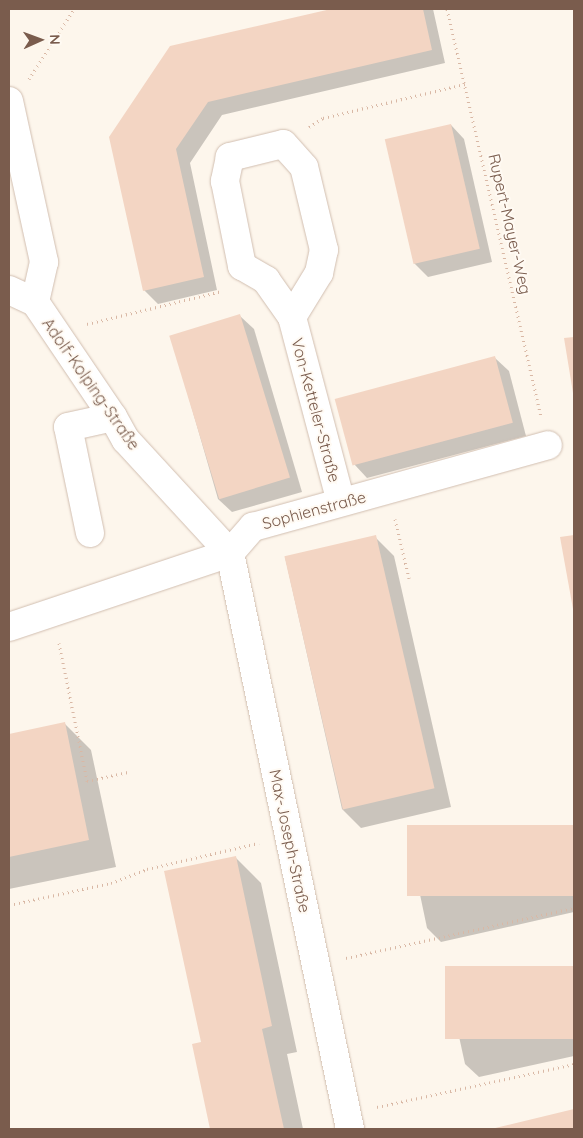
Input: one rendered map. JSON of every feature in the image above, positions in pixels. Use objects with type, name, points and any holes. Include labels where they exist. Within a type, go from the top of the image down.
[{"type":"street","name":"Adolf-Kolping-Straße","points":[[10,105],[44,262],[35,302]]},
{"type":"street","name":"Von-Ketteler-Straße","points":[[292,317],[319,273],[324,250],[304,167],[283,144],[230,157],[225,181],[242,266],[266,280],[292,317],[341,502]]},
{"type":"street","name":"Adolf-Kolping-Straße","points":[[9,290],[35,302],[53,332],[113,417],[126,440],[230,553]]},
{"type":"street","points":[[90,533],[68,427],[113,417]]},
{"type":"street","name":"Sophienstraße","points":[[9,627],[230,553],[253,527],[548,445]]},
{"type":"street","name":"Max-Joseph-Straße","points":[[230,553],[349,1122]]},
{"type":"path","points":[[10,105],[74,9]]},
{"type":"path","name":"Rupert-Mayer-Weg","points":[[447,9],[548,445]]},
{"type":"path","points":[[283,144],[323,118],[465,84]]},
{"type":"path","points":[[53,332],[266,280]]},
{"type":"path","points":[[388,489],[409,578]]},
{"type":"path","points":[[52,613],[87,781],[128,772]]},
{"type":"path","points":[[9,905],[110,883],[148,869],[289,836]]},
{"type":"path","points":[[316,964],[574,908]]},
{"type":"path","points":[[349,1122],[574,1064]]},
{"type":"building","points":[[331,9],[423,9],[432,50],[208,102],[176,149],[204,277],[143,291],[109,137],[170,46]]},
{"type":"building","points":[[451,124],[480,249],[414,264],[385,139]]},
{"type":"building","points":[[240,314],[290,478],[219,499],[169,336]]},
{"type":"building","points":[[574,337],[574,393],[573,393],[564,338]]},
{"type":"building","points":[[495,356],[513,423],[353,466],[335,399]]},
{"type":"building","points":[[376,535],[434,788],[343,809],[284,556]]},
{"type":"building","points":[[574,535],[574,609],[573,609],[560,537]]},
{"type":"building","points":[[65,722],[89,840],[9,857],[9,734]]},
{"type":"building","points":[[407,825],[574,825],[574,896],[407,896]]},
{"type":"building","points":[[236,856],[272,1026],[262,1029],[284,1129],[210,1129],[192,1044],[201,1042],[164,871]]},
{"type":"building","points":[[445,966],[574,966],[574,1039],[445,1039]]},
{"type":"building","points":[[574,1109],[574,1129],[491,1129]]}]
